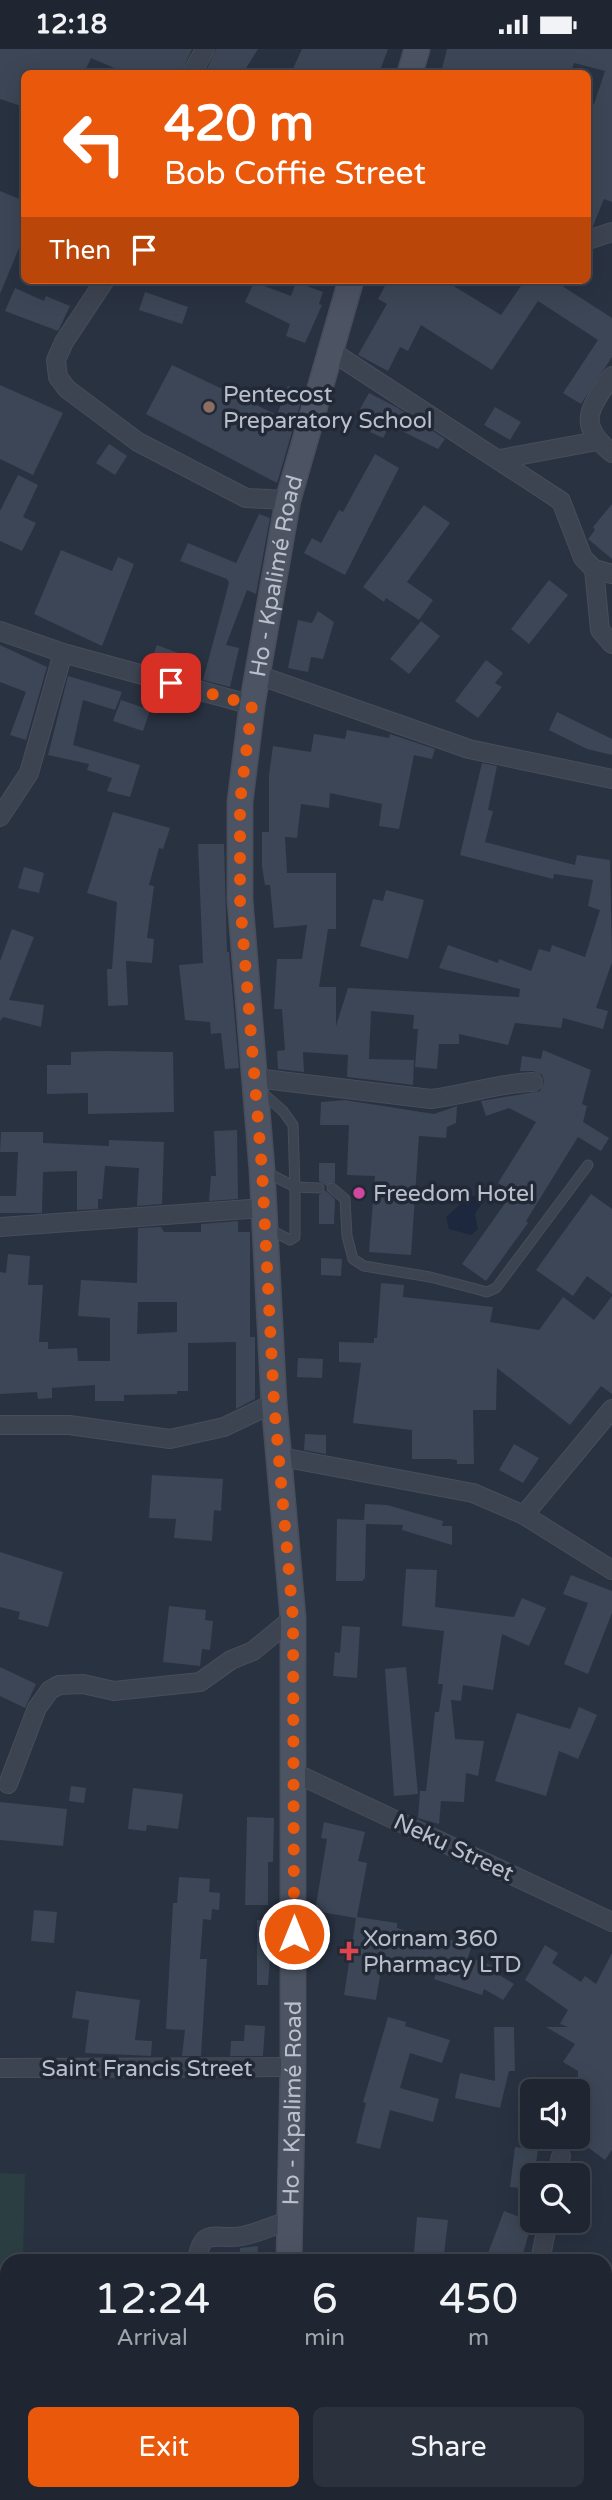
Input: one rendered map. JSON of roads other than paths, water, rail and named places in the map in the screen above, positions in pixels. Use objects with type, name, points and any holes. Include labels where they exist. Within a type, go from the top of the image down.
[{"type":"main road","points":[[411,70],[417,49]]},
{"type":"main road","name":"Ho - Kpalimé Road","points":[[289,2254],[295,1773],[293,1618],[281,1457],[274,1403],[262,1170],[240,900],[240,802],[252,705],[288,500],[350,284]]},
{"type":"street","points":[[194,70],[205,49]]},
{"type":"street","points":[[591,239],[612,232]]},
{"type":"street","points":[[102,284],[64,342],[56,360],[58,377],[67,389],[138,442],[246,498],[288,500]]},
{"type":"street","points":[[331,351],[561,501],[583,558],[603,572],[600,630],[612,644]]},
{"type":"street","points":[[612,376],[589,414],[590,429],[597,441],[612,453]]},
{"type":"street","points":[[500,459],[597,441]]},
{"type":"street","points":[[0,631],[63,653],[252,705]]},
{"type":"street","points":[[0,817],[29,773],[63,653]]},
{"type":"street","points":[[258,675],[469,749],[612,779]]},
{"type":"street","points":[[256,1082],[432,1100],[458,1096],[502,1083],[533,1082]]},
{"type":"street","points":[[0,1227],[265,1217]]},
{"type":"street","points":[[0,1425],[69,1425],[170,1439],[225,1427],[274,1403]]},
{"type":"street","points":[[524,1515],[612,1409]]},
{"type":"street","points":[[281,1457],[460,1489],[524,1515],[612,1570]]},
{"type":"street","points":[[9,1784],[37,1708],[50,1690],[59,1685],[83,1684],[114,1691],[200,1682],[231,1660],[253,1651],[293,1618]]},
{"type":"street","name":"Neku Street","points":[[295,1773],[612,1922]]},
{"type":"street","name":"Saint Francis Street","points":[[0,2068],[293,2067]]},
{"type":"street","points":[[560,2163],[561,2156]]},
{"type":"street","points":[[198,2254],[199,2244],[206,2238],[241,2237],[291,2220]]},
{"type":"street","points":[[541,2254],[546,2233]]},
{"type":"lane","points":[[256,1082],[293,1125],[295,1237],[290,1240],[265,1217]]},
{"type":"lane","points":[[332,1188],[345,1199],[347,1236],[353,1259],[364,1266],[430,1277],[487,1291],[496,1288],[588,1165]]},
{"type":"lane","points":[[262,1170],[295,1187],[319,1188]]},
{"type":"water","points":[[474,1196],[482,1203],[475,1214],[478,1229],[471,1235],[449,1229],[446,1217],[466,1199]]},
{"type":"place","name":"Pentecost Preparatory School","points":[[209,407]]},
{"type":"place","name":"Freedom Hotel","points":[[359,1193]]},
{"type":"place","name":"Xornam 360 Pharmacy LTD","points":[[349,1951]]}]
